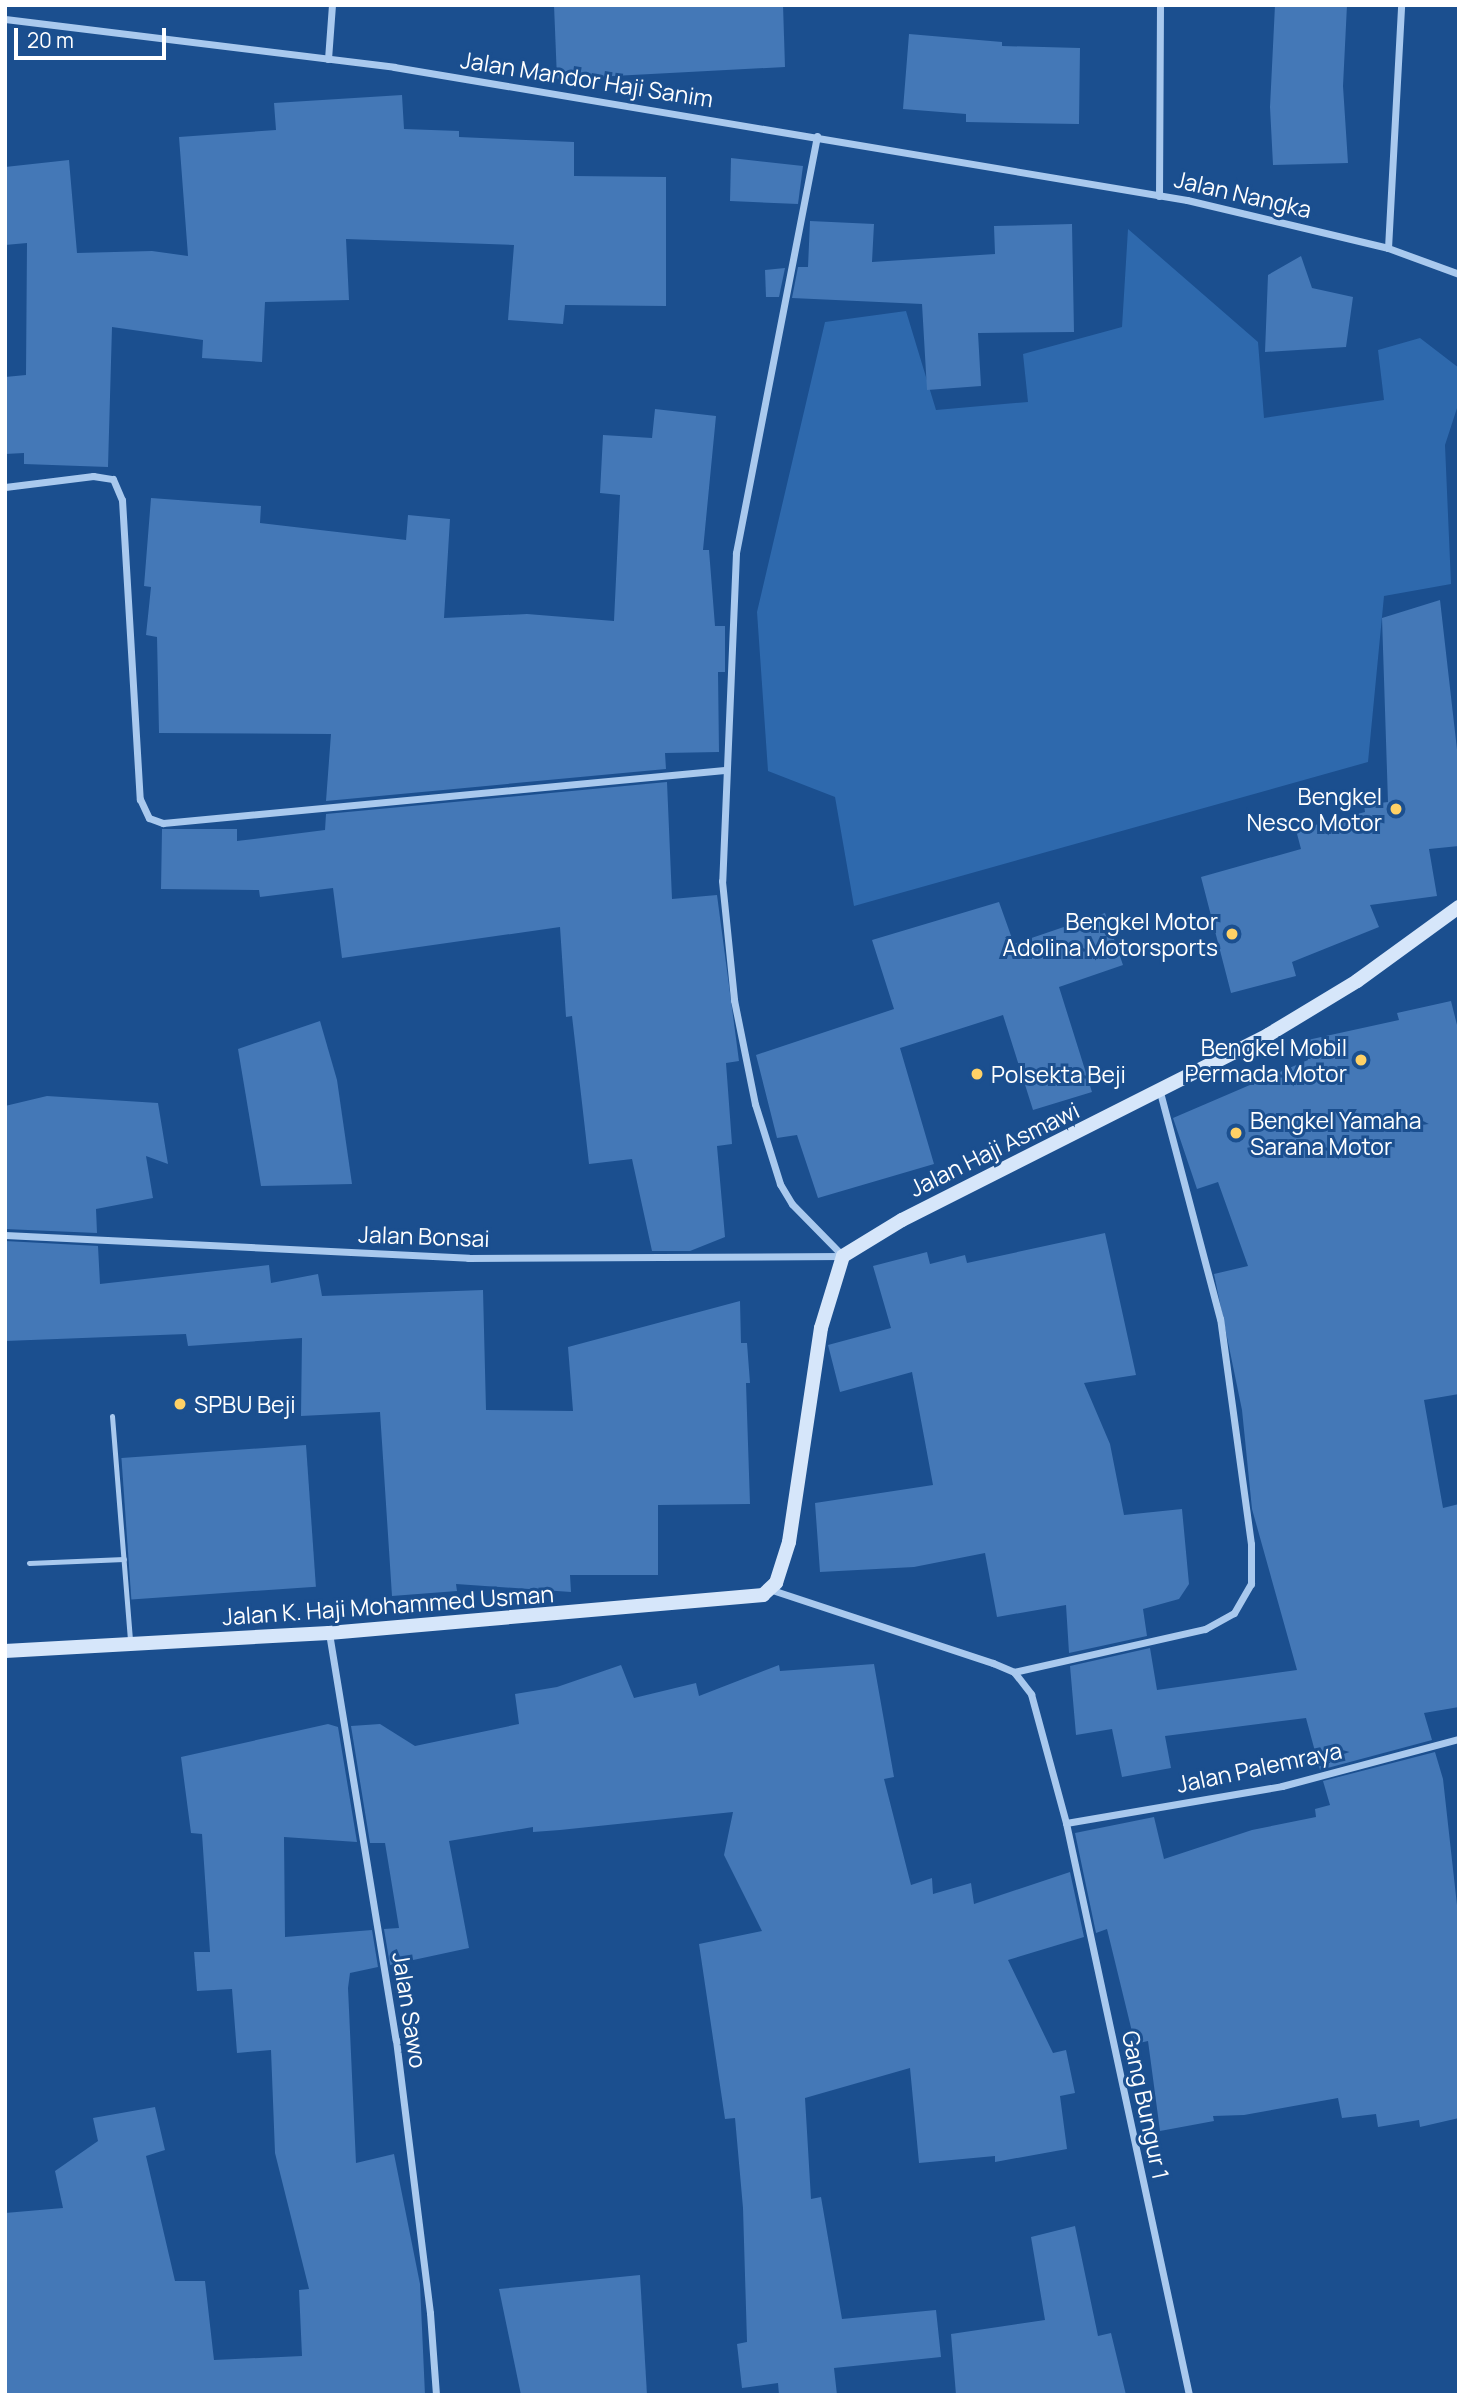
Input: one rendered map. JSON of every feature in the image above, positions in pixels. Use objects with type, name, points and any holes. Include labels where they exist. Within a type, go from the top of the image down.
[{"type":"street","points":[[328,59],[332,5]]},
{"type":"street","name":"Jalan Nangka","points":[[1160,5],[1159,196],[1388,248],[1459,274]]},
{"type":"street","points":[[1388,248],[1401,5]]},
{"type":"street","name":"Jalan Mandor Haji Sanim","points":[[5,19],[328,59],[817,136],[1159,196]]},
{"type":"street","points":[[817,136],[736,552],[725,770],[722,881],[727,944],[755,1104],[780,1184],[792,1204],[842,1256],[821,1328],[789,1542],[772,1590],[1014,1672],[1205,1629],[1234,1613],[1251,1584],[1251,1544],[1220,1320],[1160,1092]]},
{"type":"street","points":[[5,487],[93,476],[113,479],[122,499],[139,799],[149,818],[163,823],[725,770]]},
{"type":"street","name":"Jalan Haji Asmawi","points":[[842,1256],[902,1220],[1160,1092],[1268,1035],[1357,981],[1459,907]]},
{"type":"street","name":"Jalan Bonsai","points":[[5,1235],[468,1258],[842,1256]]},
{"type":"street","name":"Jalan K. Haji Mohammed Usman","points":[[5,1651],[329,1633],[619,1611],[763,1595],[772,1590]]},
{"type":"street","name":"Jalan Sawo","points":[[329,1633],[396,2040],[430,2314],[436,2395]]},
{"type":"street","name":"Gang Bungur 1","points":[[1014,1672],[1031,1694],[1038,1714],[1066,1823],[1189,2395]]},
{"type":"street","name":"Jalan Palemraya","points":[[1066,1823],[1282,1786],[1459,1739]]},
{"type":"lane","points":[[112,1416],[131,1645]]},
{"type":"lane","points":[[29,1563],[124,1559]]},
{"type":"shaded area","points":[[1128,229],[1258,342],[1264,418],[1384,400],[1378,350],[1420,338],[1459,368],[1459,402],[1445,445],[1451,584],[1384,596],[1368,762],[854,906],[835,797],[768,771],[757,612],[825,322],[906,311],[936,410],[1028,402],[1023,354],[1122,327]]},
{"type":"building","points":[[554,5],[783,5],[785,67],[557,79]]},
{"type":"building","points":[[1275,5],[1347,5],[1343,86],[1348,163],[1273,165],[1270,107]]},
{"type":"building","points":[[909,34],[1002,42],[1002,46],[1080,48],[1079,124],[966,122],[966,114],[903,109]]},
{"type":"building","points":[[402,95],[404,129],[459,131],[459,137],[574,142],[574,176],[666,177],[666,306],[565,305],[563,324],[508,320],[514,245],[346,239],[349,300],[265,302],[262,362],[202,358],[203,340],[112,327],[108,467],[24,464],[24,453],[5,454],[5,377],[26,375],[27,243],[5,245],[5,167],[69,160],[77,253],[152,251],[188,256],[179,137],[276,130],[274,103]]},
{"type":"building","points":[[731,158],[803,166],[798,204],[730,201]]},
{"type":"building","points":[[810,221],[874,224],[872,262],[995,254],[994,226],[1072,224],[1074,332],[978,333],[981,386],[927,390],[922,304],[792,298],[798,267],[808,267]]},
{"type":"building","points":[[1301,256],[1312,288],[1353,297],[1346,347],[1265,352],[1268,275]]},
{"type":"building","points":[[785,268],[779,297],[766,297],[765,270]]},
{"type":"building","points":[[655,409],[716,416],[703,550],[709,550],[715,626],[725,626],[725,672],[718,672],[719,752],[665,753],[666,769],[326,801],[331,734],[159,733],[157,637],[146,635],[151,587],[144,586],[151,498],[261,506],[260,523],[406,540],[408,515],[450,519],[444,618],[527,614],[614,621],[620,495],[600,493],[603,435],[652,438]]},
{"type":"building","points":[[1440,600],[1459,767],[1459,846],[1429,849],[1437,896],[1370,905],[1379,927],[1292,962],[1296,976],[1231,993],[1201,877],[1301,849],[1296,830],[1365,812],[1364,805],[1388,802],[1382,618]]},
{"type":"building","points":[[667,782],[672,899],[717,895],[739,1061],[726,1063],[732,1144],[717,1146],[725,1237],[690,1251],[652,1251],[632,1159],[589,1164],[572,1016],[566,1017],[560,927],[342,958],[333,888],[260,897],[259,890],[161,889],[162,829],[237,829],[237,841],[325,830],[326,814]]},
{"type":"building","points":[[999,902],[1014,944],[1105,913],[1123,965],[1059,987],[1092,1092],[1033,1110],[1003,1015],[900,1048],[934,1164],[818,1198],[797,1135],[777,1138],[756,1055],[894,1009],[872,940]]},
{"type":"building","points":[[1451,1001],[1459,1033],[1459,1394],[1424,1400],[1443,1508],[1459,1504],[1459,1707],[1424,1713],[1432,1740],[1320,1770],[1306,1718],[1165,1736],[1171,1768],[1122,1777],[1112,1729],[1076,1735],[1070,1666],[1150,1648],[1157,1690],[1297,1670],[1252,1509],[1242,1410],[1214,1274],[1248,1266],[1218,1182],[1197,1189],[1173,1118],[1308,1060],[1303,1041],[1399,1020],[1397,1013]]},
{"type":"building","points":[[320,1021],[337,1080],[352,1184],[261,1186],[238,1049]]},
{"type":"building","points":[[47,1096],[158,1103],[168,1164],[146,1156],[153,1198],[96,1209],[97,1233],[5,1229],[5,1106]]},
{"type":"building","points":[[1105,1233],[1136,1375],[1084,1383],[1110,1444],[1124,1515],[1182,1509],[1189,1584],[1179,1599],[1143,1609],[1147,1636],[1069,1653],[1066,1605],[997,1617],[985,1553],[914,1567],[820,1572],[815,1503],[933,1485],[912,1372],[840,1392],[828,1345],[891,1328],[873,1266],[927,1252],[930,1264],[965,1255],[967,1263]]},
{"type":"building","points":[[5,1241],[98,1246],[100,1284],[269,1265],[271,1283],[318,1274],[322,1296],[483,1290],[486,1410],[573,1411],[568,1347],[740,1301],[741,1343],[747,1343],[750,1383],[746,1383],[750,1504],[658,1505],[658,1575],[570,1575],[571,1592],[456,1584],[457,1591],[392,1596],[380,1412],[301,1416],[302,1338],[188,1346],[186,1334],[5,1341]]},
{"type":"building","points":[[306,1445],[316,1587],[131,1600],[121,1458]]},
{"type":"building","points":[[874,1664],[894,1777],[884,1779],[911,1885],[932,1878],[933,1894],[971,1883],[974,1904],[1070,1872],[1084,1937],[1008,1960],[1053,2053],[1066,2050],[1075,2093],[1060,2096],[1067,2149],[995,2162],[995,2156],[919,2163],[910,2068],[805,2098],[811,2199],[821,2197],[842,2319],[936,2310],[941,2357],[834,2368],[837,2395],[779,2395],[778,2383],[742,2388],[737,2344],[747,2342],[743,2208],[735,2118],[725,2119],[699,1944],[762,1931],[724,1855],[733,1812],[560,1830],[533,1832],[533,1827],[449,1841],[469,1948],[390,1965],[384,1929],[399,1928],[385,1843],[370,1843],[351,1726],[380,1724],[415,1746],[519,1724],[515,1694],[557,1687],[621,1665],[634,1698],[696,1683],[699,1696],[779,1665],[780,1671]]},
{"type":"building","points":[[328,1724],[338,1727],[357,1842],[284,1837],[285,1937],[372,1930],[378,1967],[350,1973],[348,1988],[356,2163],[394,2154],[420,2284],[425,2395],[5,2395],[5,2213],[63,2208],[55,2171],[98,2141],[93,2118],[155,2107],[165,2150],[146,2156],[175,2281],[205,2281],[214,2360],[302,2356],[299,2290],[309,2289],[275,2153],[271,2050],[237,2053],[232,1989],[197,1991],[194,1952],[210,1952],[202,1834],[191,1833],[181,1757]]},
{"type":"building","points":[[1435,1752],[1443,1779],[1459,1923],[1459,2118],[1420,2127],[1419,2120],[1378,2127],[1376,2114],[1342,2118],[1338,2098],[1244,2115],[1213,2116],[1214,2121],[1160,2131],[1148,2041],[1135,2044],[1107,1929],[1096,1933],[1075,1833],[1154,1817],[1164,1859],[1252,1830],[1316,1817],[1315,1809],[1330,1805],[1323,1781]]},
{"type":"building","points":[[1075,2226],[1098,2336],[1111,2333],[1126,2395],[956,2395],[951,2334],[1045,2320],[1031,2237]]},
{"type":"building","points":[[640,2275],[647,2395],[521,2395],[499,2289]]},
{"type":"place","name":"Bengkel Nesco Motor","points":[[1396,809]]},
{"type":"place","name":"Bengkel Motor Adolina Motorsports","points":[[1232,934]]},
{"type":"place","name":"Bengkel Mobil Permada Motor","points":[[1361,1060]]},
{"type":"place","name":"Polsekta Beji","points":[[977,1074]]},
{"type":"place","name":"Bengkel Yamaha Sarana Motor","points":[[1236,1133]]},
{"type":"place","name":"SPBU Beji","points":[[180,1404]]}]
